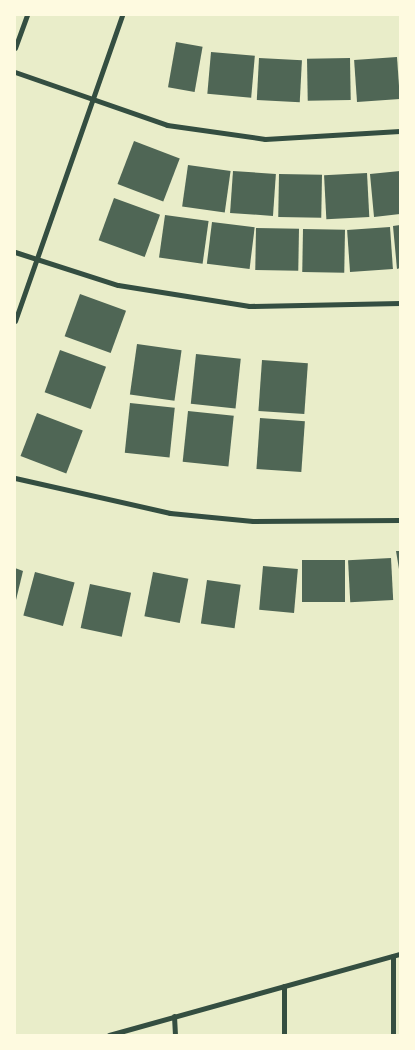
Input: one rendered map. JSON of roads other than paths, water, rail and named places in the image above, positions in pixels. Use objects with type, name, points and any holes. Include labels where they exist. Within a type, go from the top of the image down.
[{"type":"street","points":[[15,48],[28,15]]},
{"type":"street","points":[[15,321],[122,15]]},
{"type":"street","points":[[15,72],[92,102],[167,125],[265,139],[400,131]]},
{"type":"street","points":[[15,252],[118,285],[249,306],[400,303]]},
{"type":"street","points":[[15,478],[170,514],[254,520],[400,520]]},
{"type":"street","points":[[109,1035],[400,954]]},
{"type":"street","points":[[393,956],[393,1035]]},
{"type":"street","points":[[284,986],[284,1035]]},
{"type":"street","points":[[174,1016],[175,1035]]}]
